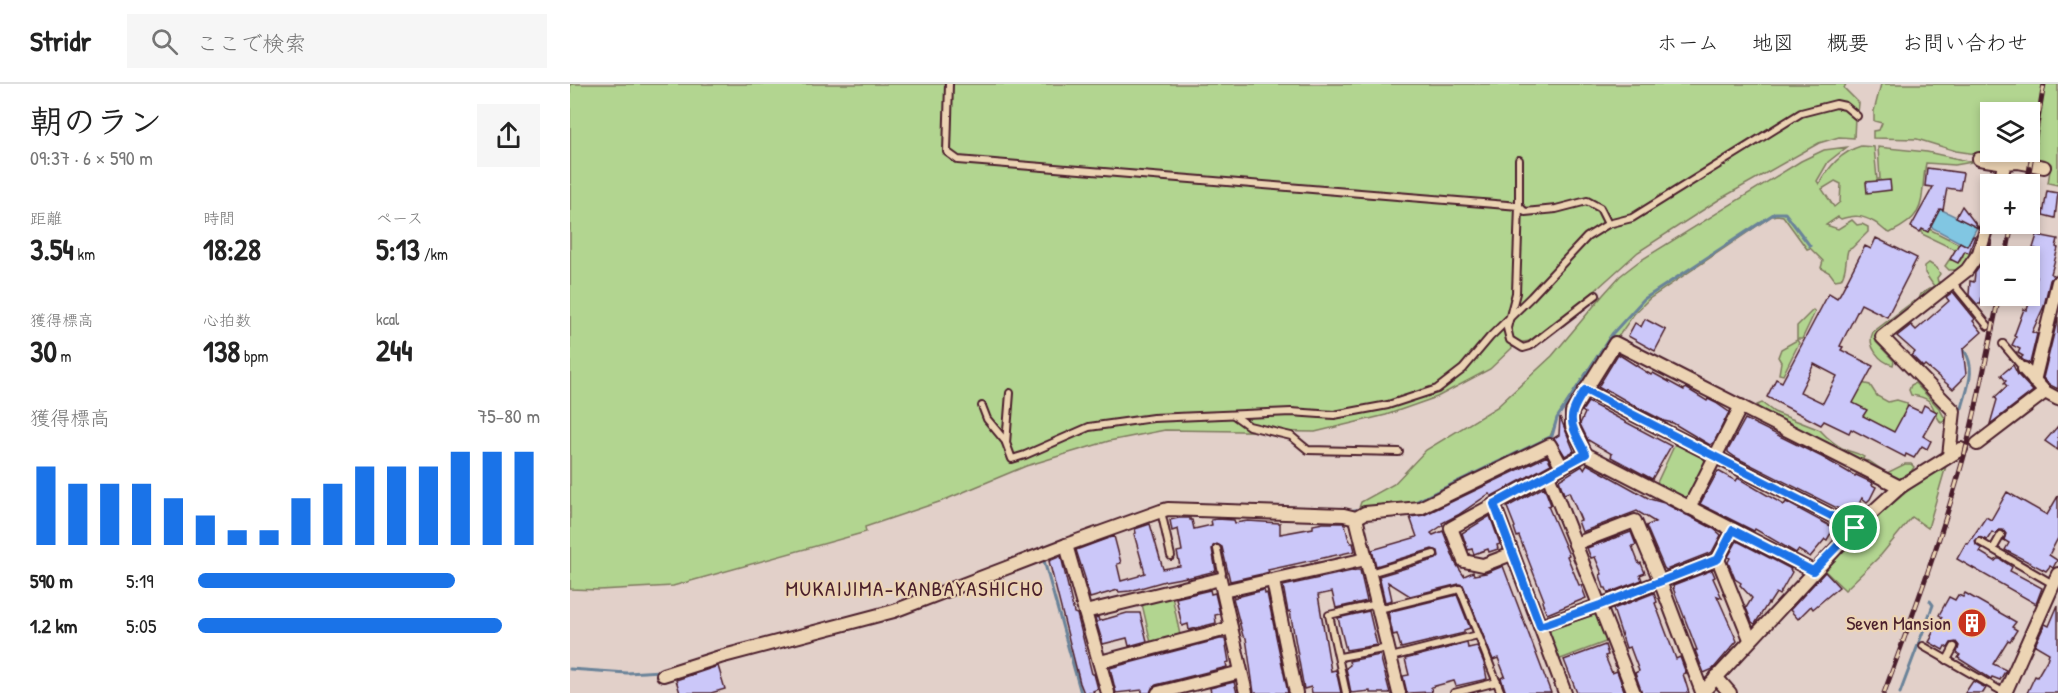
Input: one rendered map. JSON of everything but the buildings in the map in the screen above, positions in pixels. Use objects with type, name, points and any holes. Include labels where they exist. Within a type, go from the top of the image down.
[{"type":"street","points":[[1979,159],[2044,167]]},
{"type":"street","points":[[2003,174],[2006,163]]},
{"type":"street","points":[[1949,456],[1954,411],[1882,337],[1967,270],[1979,253],[1985,234]]},
{"type":"street","points":[[2034,381],[2058,282]]},
{"type":"street","points":[[1813,571],[1586,454],[1572,426],[1572,412],[1615,343],[1900,486]]},
{"type":"street","points":[[2024,369],[2046,392],[2058,399]]},
{"type":"street","points":[[1585,390],[1855,528]]},
{"type":"street","points":[[1977,444],[2046,392]]},
{"type":"street","points":[[1689,508],[1741,406]]},
{"type":"street","points":[[663,675],[720,657],[894,611],[1066,545],[1168,509],[1344,515],[1356,518],[1365,513],[1420,508],[1550,445],[1562,467]]},
{"type":"street","points":[[1575,544],[1635,521],[1702,693],[1855,528],[1900,486],[1961,449]]},
{"type":"street","points":[[1512,554],[1483,564],[1464,561],[1451,528],[1586,454]]},
{"type":"street","points":[[1548,475],[1634,693]]},
{"type":"street","points":[[1494,504],[1566,693]]},
{"type":"street","points":[[1356,518],[1399,693]]},
{"type":"street","points":[[1540,626],[1718,559],[1733,530]]},
{"type":"street","points":[[1066,545],[1108,693]]},
{"type":"street","points":[[1085,612],[1222,585],[1273,581],[1366,559]]},
{"type":"street","points":[[1718,559],[1750,639]]},
{"type":"street","points":[[2005,693],[2056,579]]},
{"type":"street","points":[[1273,581],[1296,693]]},
{"type":"street","points":[[1222,585],[1246,693]]},
{"type":"street","points":[[1100,662],[1231,628]]},
{"type":"street","points":[[1158,693],[1241,672]]},
{"type":"street","points":[[1716,678],[1730,693]]},
{"type":"lane","points":[[949,84],[947,152],[958,160],[1519,206],[1525,212],[1556,209],[1587,201],[1600,208],[1608,224]]},
{"type":"lane","points":[[982,406],[987,419],[1006,443],[1012,459],[1089,428],[1153,418],[1291,412],[1334,415],[1388,405],[1437,389],[1463,369],[1587,237],[1608,224],[1632,218],[1801,113],[1836,104],[1845,106],[1857,116]]},
{"type":"lane","points":[[1519,160],[1516,293],[1507,328],[1510,340],[1523,348],[1530,346],[1596,295]]},
{"type":"lane","points":[[1952,282],[1988,326]]},
{"type":"lane","points":[[2003,344],[2024,369]]},
{"type":"lane","points":[[1006,443],[1010,393]]},
{"type":"lane","points":[[1234,416],[1249,426],[1291,436],[1308,450],[1399,452]]},
{"type":"lane","points":[[1161,511],[1171,556]]},
{"type":"lane","points":[[1993,549],[2001,536]]},
{"type":"lane","points":[[1980,542],[2056,579]]},
{"type":"lane","points":[[1217,549],[1222,585]]},
{"type":"lane","points":[[1369,573],[1434,554]]},
{"type":"lane","points":[[1346,693],[1340,657],[1329,615],[1460,589],[1501,693]]},
{"type":"lane","points":[[1340,657],[1389,652],[1478,634]]},
{"type":"lane","points":[[1923,646],[2005,693]]},
{"type":"lane","points":[[1947,660],[1954,647]]},
{"type":"lane","points":[[1454,693],[1471,691],[1497,682]]},
{"type":"green space","points":[[570,84],[1846,84],[1844,88],[1859,103],[1858,113],[1842,102],[1818,104],[1802,110],[1634,215],[1817,110],[1838,106],[1855,117],[1854,138],[1839,137],[1819,143],[1720,199],[1638,252],[1588,297],[1530,341],[1513,347],[1490,369],[1437,397],[1386,415],[1315,432],[1165,430],[1109,441],[1026,466],[942,501],[865,527],[866,532],[673,586],[599,590],[570,589]]},
{"type":"green space","points":[[1881,84],[2058,84],[2058,185],[2048,183],[2051,164],[2040,162],[2040,102],[1980,102],[1980,155],[1956,151],[1917,139],[1873,138],[1873,131],[1879,130],[1882,123],[1874,121],[1874,111]]},
{"type":"green space","points":[[1861,146],[1874,147],[1877,179],[1880,179],[1878,147],[1927,152],[1972,162],[1955,165],[1926,163],[1922,196],[1917,212],[1903,226],[1890,233],[1876,223],[1858,216],[1841,219],[1838,217],[1826,225],[1838,229],[1852,220],[1857,225],[1862,224],[1868,227],[1868,232],[1848,250],[1841,279],[1835,280],[1830,273],[1821,268],[1823,261],[1810,248],[1807,249],[1783,216],[1772,216],[1649,299],[1634,314],[1618,337],[1610,336],[1558,416],[1548,442],[1418,505],[1358,511],[1361,502],[1394,484],[1426,450],[1497,407],[1552,356],[1620,276],[1638,262],[1801,161],[1824,150],[1847,147],[1828,162],[1817,181],[1819,184],[1836,161]],"holes":[[[1835,181],[1841,184],[1840,202],[1834,207],[1822,189]]]},
{"type":"green space","points":[[1927,228],[1975,252],[1959,270],[1949,270],[1945,266],[1949,260],[1960,261],[1963,256],[1960,252],[1922,234],[1922,230]]},
{"type":"green space","points":[[1929,263],[1937,268],[1940,274],[1937,278],[1938,282],[1942,282],[1942,285],[1922,301],[1919,299],[1921,294],[1934,286],[1925,273],[1925,266]]},
{"type":"green space","points":[[1914,301],[1916,303],[1876,342],[1894,361],[1893,365],[1883,361],[1871,343],[1873,332]]},
{"type":"green space","points":[[1813,310],[1815,312],[1802,339],[1797,339],[1797,326]]},
{"type":"green space","points":[[1797,340],[1799,343],[1783,375],[1779,374],[1781,362],[1778,357],[1781,349]]},
{"type":"green space","points":[[1861,383],[1870,385],[1877,396],[1888,402],[1897,400],[1907,403],[1906,417],[1891,434],[1861,417],[1847,400]]},
{"type":"green space","points":[[1915,383],[1939,408],[1946,420],[1941,423],[1929,401],[1911,395],[1909,390]]},
{"type":"green space","points":[[1762,403],[1774,412],[1820,430],[1841,448],[1864,457],[1858,460],[1757,410],[1757,405]]},
{"type":"green space","points":[[1675,444],[1703,458],[1707,464],[1690,498],[1682,500],[1655,487]]},
{"type":"green space","points":[[1863,460],[1869,461],[1887,473],[1905,464],[1911,464],[1914,467],[1903,478],[1896,479],[1861,465]]},
{"type":"green space","points":[[1942,463],[1946,466],[1928,528],[1912,517],[1881,555],[1845,590],[1823,569],[1881,514]]},
{"type":"green space","points":[[1172,596],[1180,635],[1151,643],[1142,604]]},
{"type":"green space","points":[[1594,615],[1600,619],[1608,641],[1558,660],[1548,636],[1551,629]]},
{"type":"water","points":[[1940,209],[1977,227],[1967,246],[1931,227]]},
{"type":"waterway","points":[[1413,503],[1552,436],[1557,418],[1612,334],[1644,299],[1775,213],[1785,213],[1810,246]]},
{"type":"waterway","points":[[1962,408],[1970,371],[1970,364],[1964,350]]},
{"type":"waterway","points":[[1348,511],[1362,509]]},
{"type":"waterway","points":[[1043,557],[1081,693]]},
{"type":"waterway","points":[[1900,693],[1933,605],[1930,601]]},
{"type":"waterway","points":[[570,669],[627,673],[661,671]]},
{"type":"railway","points":[[2029,174],[2044,84]]},
{"type":"railway","points":[[2008,246],[2010,234]]},
{"type":"railway","points":[[1884,693],[1927,575],[1964,456],[1997,306]]},
{"type":"place","name":"Seven Mansion","points":[[1972,623]]},
{"type":"district","name":"MUKAIJIMA-KANBAYASHICHO","points":[[915,589]]},
{"type":"route","points":[[1585,390],[1855,528],[1813,571],[1733,530],[1718,559],[1540,626],[1494,504],[1586,454],[1572,426],[1572,412],[1585,390]]}]
